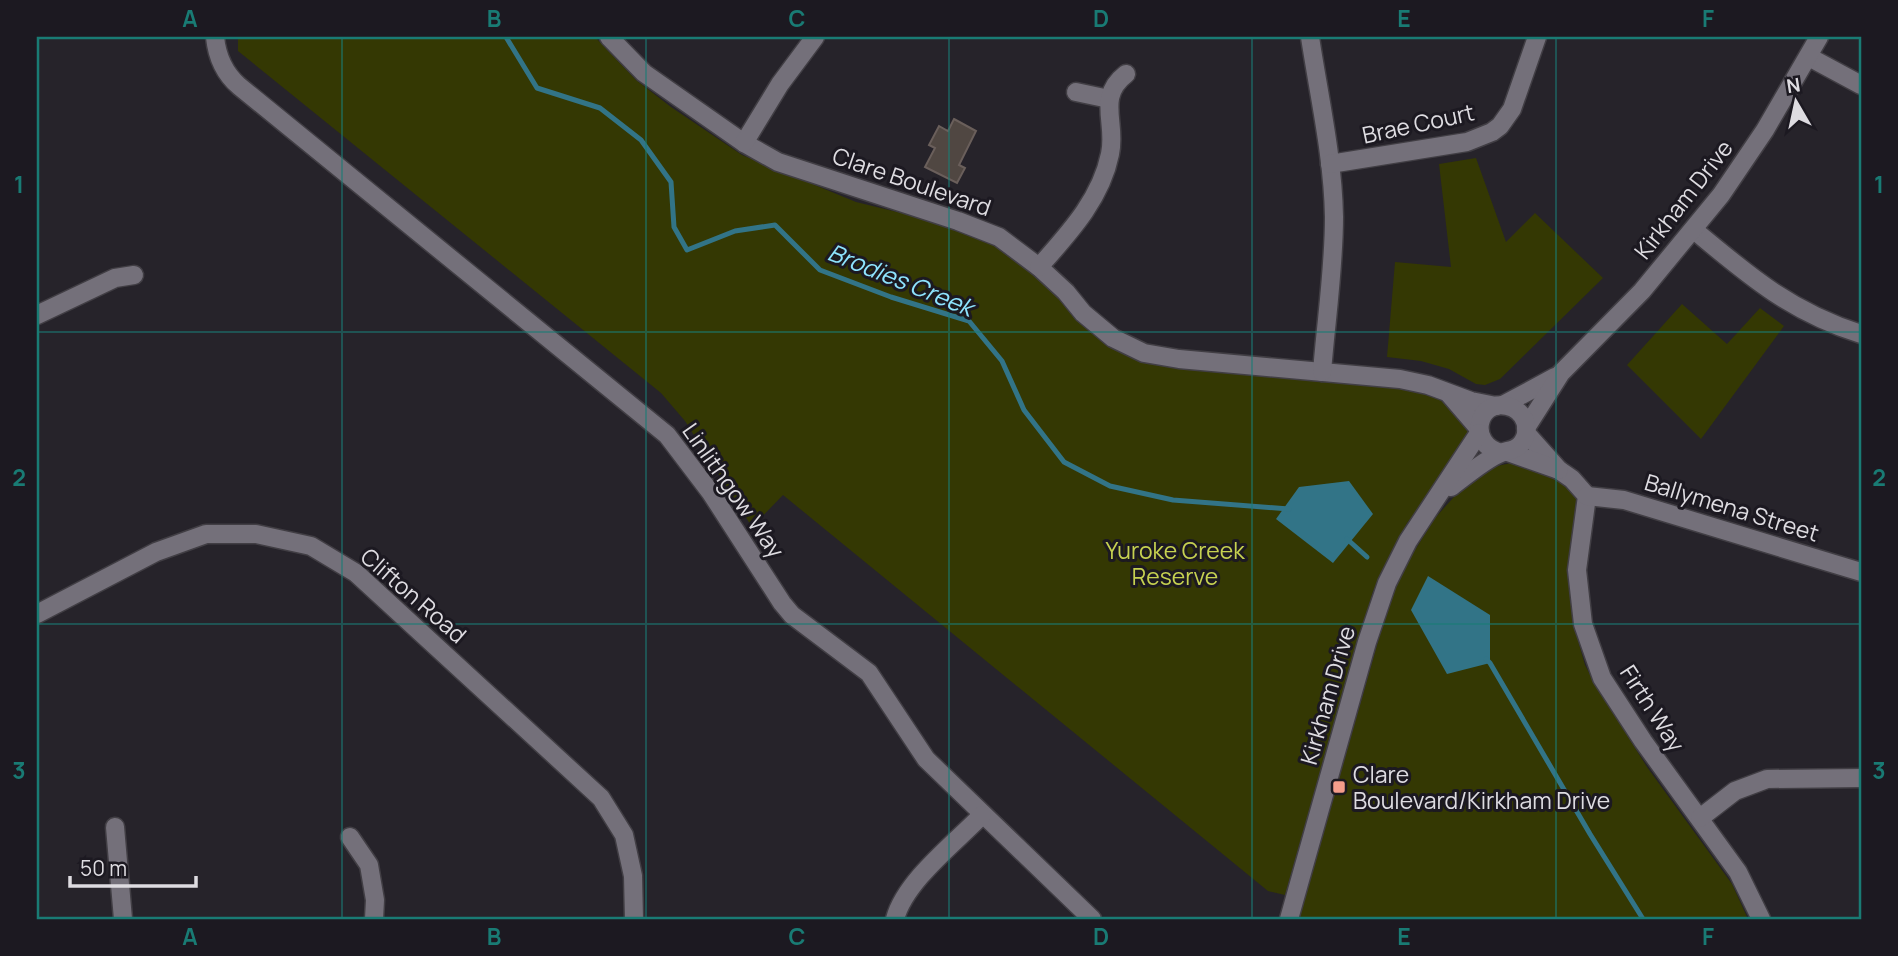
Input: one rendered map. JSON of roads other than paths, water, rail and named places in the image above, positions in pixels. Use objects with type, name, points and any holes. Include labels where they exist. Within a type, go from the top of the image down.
[{"type":"street","name":"Linlithgow Way","points":[[215,37],[221,62],[231,79],[667,435],[711,493],[782,603],[803,625],[869,673],[926,759],[1092,919]]},
{"type":"street","name":"Clare Boulevard","points":[[609,37],[644,73],[744,143],[778,162],[958,220],[999,237],[1040,267],[1103,331],[1144,353],[1179,359],[1415,381],[1449,394],[1499,406]]},
{"type":"street","points":[[744,143],[780,84],[815,37]]},
{"type":"street","points":[[1310,37],[1330,164],[1333,241],[1322,372]]},
{"type":"street","name":"Brae Court","points":[[1330,164],[1467,142],[1492,132],[1500,126],[1512,108],[1537,37]]},
{"type":"street","name":"Kirkham Drive","points":[[1526,430],[1561,373],[1633,301],[1694,230],[1766,130],[1819,37]]},
{"type":"street","points":[[1809,57],[1861,85]]},
{"type":"street","points":[[1040,267],[1078,222],[1102,179],[1113,138],[1109,99],[1113,88],[1126,74]]},
{"type":"street","points":[[1076,92],[1109,99]]},
{"type":"street","points":[[1694,230],[1773,294],[1796,308],[1861,334]]},
{"type":"street","points":[[37,315],[115,278],[134,275]]},
{"type":"street","name":"Kirkham Drive","points":[[1499,406],[1561,373]]},
{"type":"street","name":"Clare Boulevard","points":[[1449,394],[1479,431]]},
{"type":"street","points":[[1559,470],[1486,447],[1479,431],[1484,415],[1499,406],[1516,410],[1522,415],[1526,430],[1559,470],[1587,496]]},
{"type":"street","points":[[1504,452],[1520,446],[1526,430]]},
{"type":"street","name":"Kirkham Drive","points":[[1289,919],[1378,605],[1408,541],[1479,431]]},
{"type":"street","name":"Kirkham Drive","points":[[1439,496],[1504,452]]},
{"type":"street","name":"Ballymena Street","points":[[1587,496],[1624,500],[1861,572]]},
{"type":"street","name":"Firth Way","points":[[1587,496],[1577,570],[1583,624],[1602,678],[1643,741],[1738,872],[1761,919]]},
{"type":"street","name":"Clifton Road","points":[[37,614],[156,552],[206,534],[256,534],[311,547],[356,573],[601,797],[624,835],[633,876],[634,919]]},
{"type":"street","points":[[1700,818],[1735,791],[1767,779],[1861,778]]},
{"type":"street","points":[[895,919],[907,895],[921,877],[982,815]]},
{"type":"street","points":[[115,827],[123,919]]},
{"type":"street","points":[[350,837],[369,865],[374,919]]},
{"type":"water","points":[[1349,481],[1373,514],[1333,563],[1276,519],[1299,487]]},
{"type":"water","points":[[1428,576],[1490,615],[1490,663],[1447,674],[1411,610]]},
{"type":"waterway","name":"Brodies Creek","points":[[506,37],[537,88],[600,108],[641,140],[671,182],[674,227],[687,250],[735,231],[775,225],[820,270],[891,297],[969,321],[1002,361],[1024,410],[1064,462],[1110,486],[1173,500],[1289,509]]},
{"type":"waterway","name":"Brodies Creek","points":[[1347,539],[1367,557]]},
{"type":"waterway","points":[[1486,659],[1643,919]]},
{"type":"place","name":"Clare Boulevard/Kirkham Drive","points":[[1339,787]]},
{"type":"park label","name":"Yuroke Creek Reserve","points":[[1175,563]]}]
